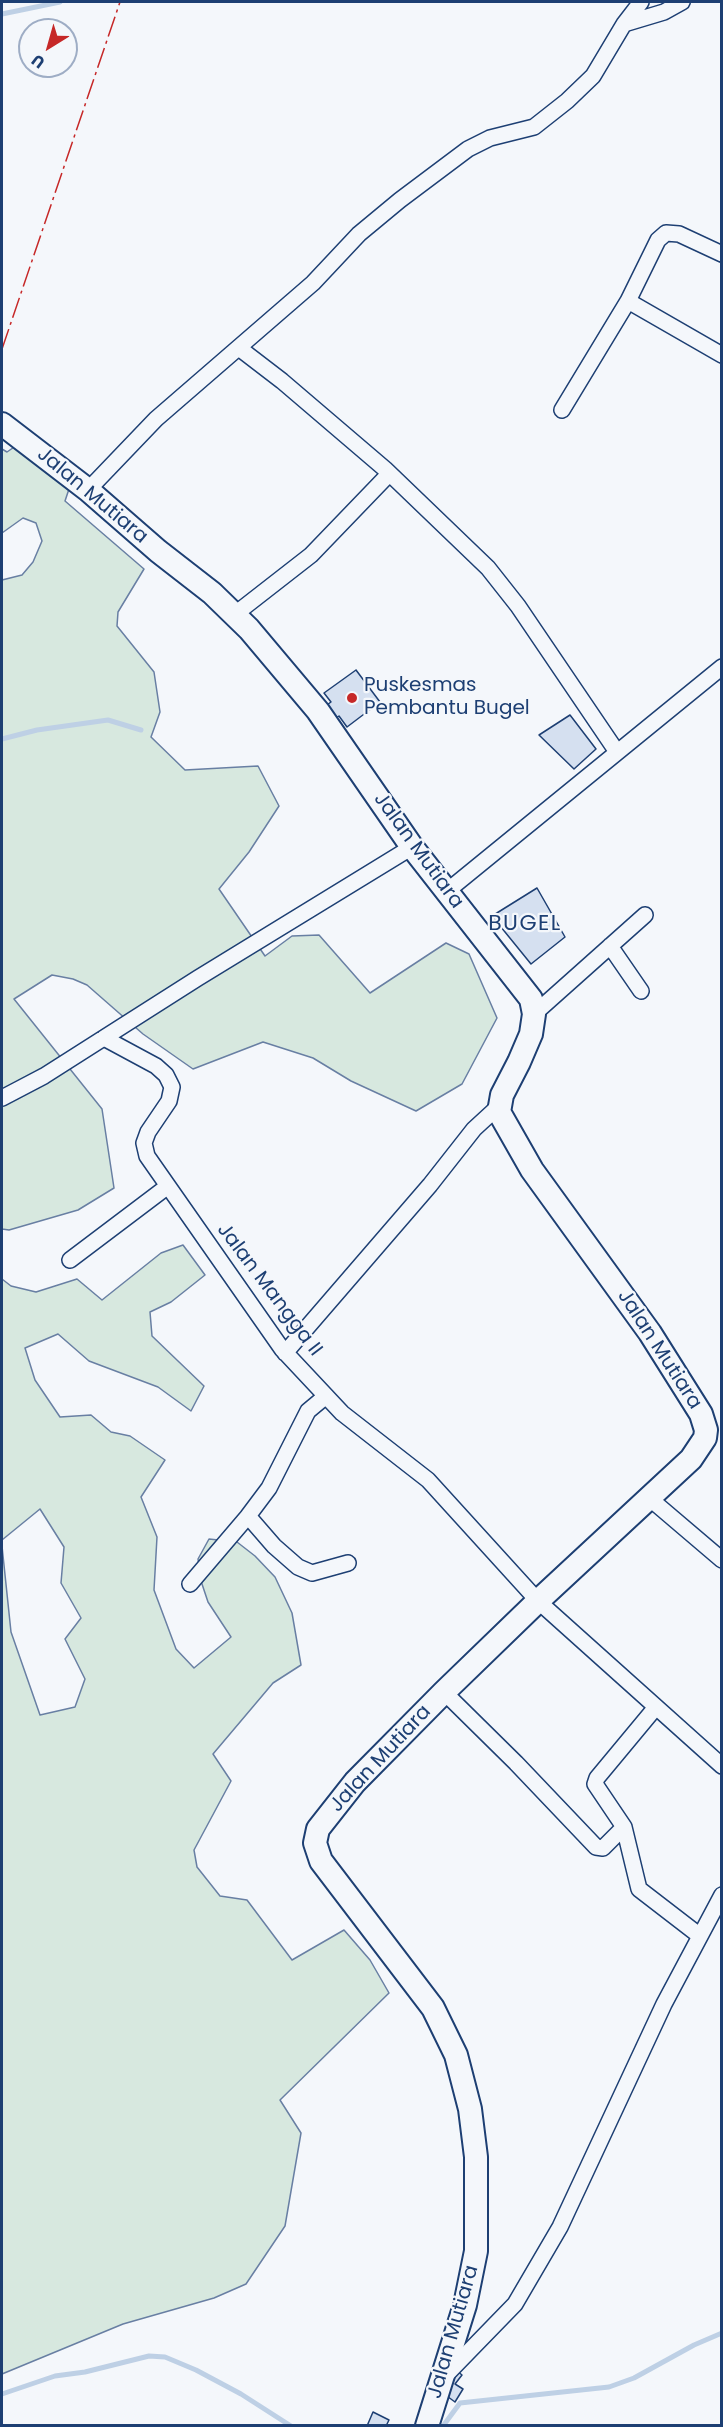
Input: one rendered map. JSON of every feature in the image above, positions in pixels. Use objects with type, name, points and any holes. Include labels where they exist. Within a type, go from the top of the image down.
[{"type":"street","points":[[88,490],[156,418],[313,283],[359,234],[468,148],[490,138],[534,127],[567,101],[592,76],[624,24],[641,2]]},
{"type":"street","points":[[624,24],[664,12],[682,2]]},
{"type":"street","points":[[562,411],[628,301],[658,240],[666,233],[679,234],[722,254]]},
{"type":"street","points":[[628,301],[722,355]]},
{"type":"street","points":[[239,348],[282,381],[389,474],[488,568],[568,678],[617,752]]},
{"type":"street","name":"Jalan Mutiara","points":[[2,424],[88,490],[158,551],[212,593],[234,615],[318,711],[412,847],[531,999],[534,1014]]},
{"type":"street","points":[[234,615],[311,555],[389,474]]},
{"type":"street","points":[[446,892],[722,667]]},
{"type":"street","points":[[2,1098],[44,1076],[412,847]]},
{"type":"street","points":[[285,1353],[430,1185],[474,1129],[499,1106],[531,1034],[534,1014],[645,915]]},
{"type":"street","points":[[610,946],[641,991]]},
{"type":"street","name":"Jalan Mangga II","points":[[104,1038],[156,1066],[166,1075],[172,1088],[169,1101],[148,1132],[144,1143],[147,1156],[285,1353],[342,1413],[428,1480],[538,1601],[722,1766]]},
{"type":"street","name":"Jalan Mutiara","points":[[426,2426],[465,2305],[476,2251],[476,2157],[470,2109],[456,2055],[433,2008],[321,1861],[315,1843],[318,1829],[348,1790],[444,1692],[648,1497],[691,1459],[713,1432],[706,1430],[701,1414],[650,1333],[532,1170],[503,1123],[499,1106]]},
{"type":"street","points":[[69,1260],[168,1186]]},
{"type":"street","points":[[190,1584],[269,1488],[309,1411],[326,1396]]},
{"type":"street","points":[[648,1497],[722,1560]]},
{"type":"street","points":[[248,1516],[274,1546],[298,1567],[312,1573],[348,1563]]},
{"type":"street","points":[[444,1692],[596,1847],[599,1849],[604,1846],[624,1827]]},
{"type":"street","points":[[656,1707],[595,1782],[624,1827],[639,1889],[700,1936]]},
{"type":"street","points":[[443,2378],[515,2304],[554,2237],[664,2004],[722,1895]]},
{"type":"shaded area","points":[[20,443],[71,483],[65,501],[144,569],[118,612],[117,626],[154,672],[160,712],[151,737],[185,770],[258,766],[279,806],[249,852],[219,889],[265,956],[292,936],[319,935],[370,993],[446,943],[469,954],[497,1018],[462,1084],[416,1111],[351,1081],[313,1058],[263,1042],[193,1069],[143,1034],[87,985],[73,979],[52,975],[14,999],[102,1109],[114,1188],[78,1210],[9,1230],[2,1229],[2,580],[22,575],[33,562],[42,541],[36,523],[23,518],[2,533],[2,449],[7,452]]},
{"type":"shaded area","points":[[183,1245],[205,1275],[171,1302],[150,1312],[152,1336],[204,1386],[191,1411],[158,1387],[89,1361],[58,1334],[25,1348],[35,1380],[60,1417],[91,1415],[111,1432],[130,1436],[165,1460],[141,1497],[157,1537],[154,1590],[176,1649],[194,1668],[231,1637],[208,1602],[201,1581],[198,1559],[209,1539],[237,1542],[255,1556],[275,1577],[292,1613],[301,1665],[273,1683],[213,1754],[231,1781],[194,1850],[197,1867],[220,1896],[247,1900],[292,1960],[344,1930],[370,1960],[389,1993],[280,2100],[301,2133],[285,2226],[246,2284],[214,2298],[123,2324],[2,2374],[2,1546],[11,1632],[40,1715],[75,1707],[85,1679],[65,1639],[81,1618],[61,1583],[64,1547],[40,1509],[2,1540],[2,1279],[11,1286],[36,1292],[77,1279],[102,1300],[161,1253]]},
{"type":"building","name":"Puskesmas Pembantu Bugel","points":[[356,670],[380,702],[347,727],[339,716],[333,720],[324,707],[331,702],[324,693]]},
{"type":"building","points":[[570,715],[596,749],[574,769],[539,735]]},
{"type":"building","points":[[537,888],[565,937],[531,964],[492,916]]},
{"type":"building","points":[[456,2370],[462,2375],[455,2384],[463,2389],[455,2402],[440,2391]]},
{"type":"building","points":[[373,2412],[389,2420],[386,2426],[367,2426]]},
{"type":"waterway","points":[[2,14],[60,2]]},
{"type":"waterway","points":[[2,739],[37,730],[108,720],[141,730]]},
{"type":"waterway","points":[[443,2426],[460,2403],[609,2387],[634,2378],[694,2345],[722,2333]]},
{"type":"waterway","points":[[2,2394],[55,2376],[85,2372],[149,2356],[165,2357],[196,2370],[241,2394],[291,2426]]},
{"type":"power","points":[[2,349],[120,2]]},
{"type":"place","name":"Puskesmas Pembantu Bugel","points":[[352,698]]},
{"type":"district","name":"BUGEL","points":[[525,924]]}]
